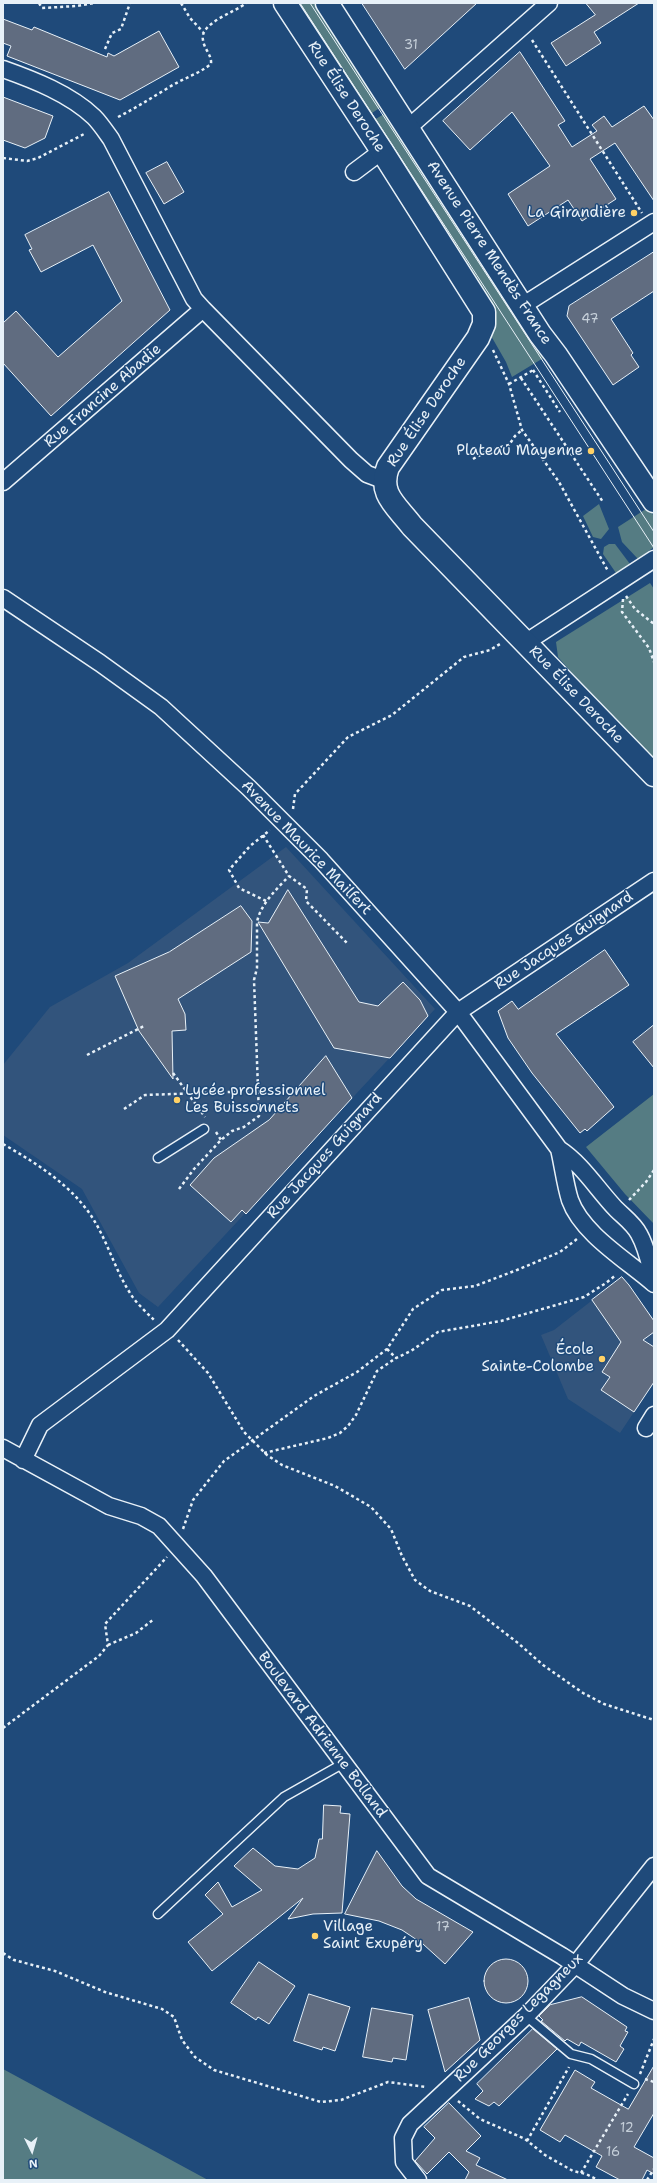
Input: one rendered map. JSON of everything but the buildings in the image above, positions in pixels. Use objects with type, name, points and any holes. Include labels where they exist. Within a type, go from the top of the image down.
[{"type":"main road","name":"Rue Élise Deroche","points":[[285,3],[382,151],[484,312],[484,324],[478,338],[388,466],[383,480],[386,492],[412,526],[654,775]]},
{"type":"main road","name":"Avenue Pierre Mendès France","points":[[326,3],[522,306],[654,501]]},
{"type":"street","points":[[408,128],[549,3]]},
{"type":"street","points":[[3,69],[32,80],[80,105],[95,118],[111,139],[194,299],[351,460],[367,474],[383,480]]},
{"type":"street","points":[[354,172],[382,151]]},
{"type":"street","points":[[522,306],[648,218]]},
{"type":"street","name":"Rue Francine Abadie","points":[[3,482],[203,309]]},
{"type":"street","points":[[519,636],[654,559]]},
{"type":"street","name":"Avenue Maurice Mailfert","points":[[3,598],[100,662],[161,707],[321,860],[458,1012],[559,1149],[571,1157],[639,1233],[654,1280]]},
{"type":"street","name":"Rue Jacques Guignard","points":[[23,1460],[40,1425],[167,1330],[458,1012],[654,881]]},
{"type":"street","name":"Avenue Maurice Mailfert","points":[[559,1149],[570,1200],[577,1215],[588,1230],[654,1284]]},
{"type":"street","points":[[646,1428],[654,1415]]},
{"type":"street","name":"Boulevard Adrienne Bolland","points":[[3,1448],[108,1506],[141,1516],[159,1526],[204,1576],[428,1876],[576,1964],[622,1996],[654,2011]]},
{"type":"street","name":"Rue Georges Legagneux","points":[[418,2180],[404,2162],[403,2138],[410,2124],[526,2016],[576,1964],[654,1866]]},
{"type":"lane","points":[[158,1158],[204,1128]]},
{"type":"lane","points":[[158,1914],[284,1798],[344,1763]]},
{"type":"lane","points":[[526,2016],[570,2054],[592,2059],[634,2084]]},
{"type":"path","points":[[38,3],[42,8],[77,6],[94,3]]},
{"type":"path","points":[[106,49],[112,33],[121,29],[130,3]]},
{"type":"path","points":[[181,3],[190,18],[204,32]]},
{"type":"path","points":[[118,117],[145,104],[170,87],[198,74],[211,64],[212,58],[202,40],[204,32],[218,18],[233,13],[246,3]]},
{"type":"path","points":[[532,40],[648,218]]},
{"type":"path","points":[[3,158],[27,161],[38,158],[87,132]]},
{"type":"path","points":[[491,347],[509,384],[522,430],[559,482],[611,576]]},
{"type":"path","points":[[509,384],[534,370],[560,412]]},
{"type":"path","points":[[521,378],[603,502]]},
{"type":"path","points":[[473,459],[489,450],[509,445],[515,436],[522,430]]},
{"type":"path","points":[[627,598],[635,609],[654,624]]},
{"type":"path","points":[[623,600],[622,612],[649,648],[654,662]]},
{"type":"path","points":[[266,901],[239,888],[228,870],[250,846],[281,821],[294,808],[295,794],[348,737],[392,715],[464,657],[490,650],[519,636]]},
{"type":"path","points":[[263,835],[289,876],[307,889],[306,901],[347,943]]},
{"type":"path","points":[[179,1189],[194,1169],[221,1140],[232,1131],[244,1127],[259,1116],[254,980],[257,968],[257,922],[266,901],[289,876]]},
{"type":"path","points":[[87,1055],[144,1026]]},
{"type":"path","points":[[173,1073],[205,1118]]},
{"type":"path","points":[[124,1109],[145,1095],[259,1091]]},
{"type":"path","points":[[214,1129],[221,1140]]},
{"type":"path","points":[[3,1144],[36,1163],[77,1197],[106,1242],[130,1294],[154,1319],[184,1345],[208,1373],[240,1426],[264,1453],[282,1465],[335,1486],[371,1507],[391,1529],[402,1556],[415,1580],[430,1591],[470,1606],[518,1643],[543,1666],[583,1693],[604,1704],[654,1720]]},
{"type":"path","points":[[616,1209],[632,1198],[654,1170]]},
{"type":"path","points":[[108,1645],[105,1624],[176,1546],[193,1500],[224,1461],[253,1442],[314,1396],[357,1372],[387,1349],[413,1309],[442,1290],[475,1286],[517,1270],[560,1252],[588,1230]]},
{"type":"path","points":[[264,1453],[328,1438],[340,1433],[348,1426],[356,1415],[377,1371],[396,1358],[411,1351],[438,1332],[500,1321],[584,1297],[606,1283],[630,1263]]},
{"type":"path","points":[[387,1349],[396,1358]]},
{"type":"path","points":[[3,1728],[67,1682],[99,1656],[108,1645],[136,1633],[154,1619]]},
{"type":"path","points":[[3,1953],[14,1960],[56,1971],[105,1992],[162,2008],[174,2017],[182,2040],[195,2057],[214,2070],[321,2102],[341,2100],[388,2082],[443,2094],[480,2119],[527,2141],[544,2155],[573,2171],[598,2180]]},
{"type":"path","points":[[581,2173],[648,2059],[654,2039]]},
{"type":"path","points":[[527,2141],[576,2055]]},
{"type":"path","points":[[647,2180],[654,2170]]},
{"type":"shaded area","name":"Lycée professionnel Les Buissonnets","points":[[286,847],[435,1009],[158,1307],[139,1293],[82,1189],[3,1135],[3,1065],[50,1007],[128,963]]},
{"type":"shaded area","name":"École Sainte-Colombe","points":[[622,1277],[654,1321],[654,1382],[620,1433],[568,1399],[541,1335],[554,1330]]},
{"type":"green space","points":[[291,3],[318,3],[384,105],[366,117]]},
{"type":"green space","points":[[389,111],[550,354],[512,377],[506,362],[369,123]]},
{"type":"green space","points":[[599,504],[609,529],[601,539],[593,537],[583,516]]},
{"type":"green space","points":[[649,507],[654,517],[654,547],[638,559],[622,542],[618,527]]},
{"type":"green space","points":[[609,544],[615,544],[630,564],[616,573],[603,554],[604,547]]},
{"type":"green space","points":[[650,583],[654,589],[654,766],[558,657],[556,642]]},
{"type":"green space","points":[[654,1094],[654,1224],[625,1194],[586,1147]]},
{"type":"green space","points":[[3,2069],[208,2180],[3,2180]]},
{"type":"tram line","points":[[300,3],[654,548]]},
{"type":"tram line","points":[[310,3],[654,532]]},
{"type":"place","name":"La Girandière","points":[[634,213]]},
{"type":"place","name":"Plateau Mayenne","points":[[591,451]]},
{"type":"place","name":"Lycée professionnel Les Buissonnets","points":[[177,1100]]},
{"type":"place","name":"École Sainte-Colombe","points":[[602,1359]]},
{"type":"place","name":"Village Saint Exupéry","points":[[315,1936]]}]
